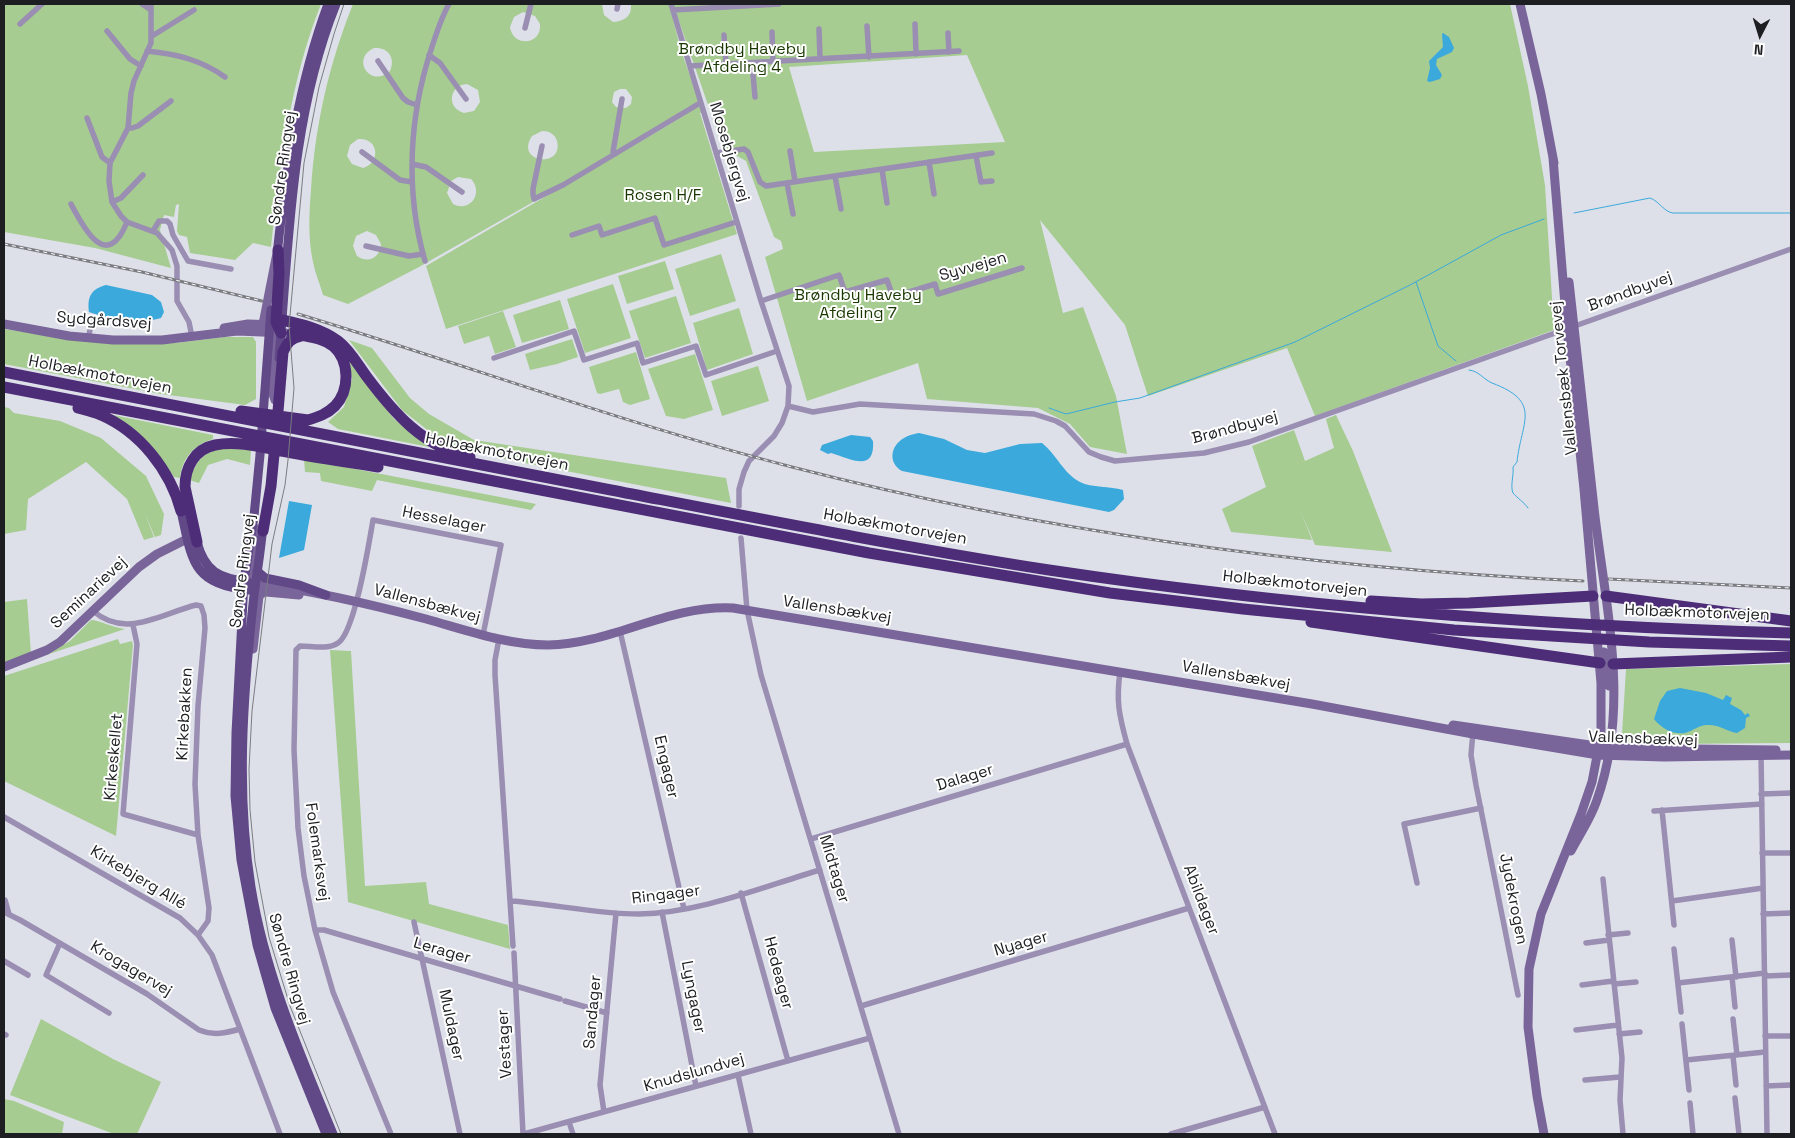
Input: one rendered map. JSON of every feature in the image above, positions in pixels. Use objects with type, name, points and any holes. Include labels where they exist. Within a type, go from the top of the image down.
[{"type":"highway","points":[[263,532],[283,352],[287,343],[294,338],[277,319],[278,250]]},
{"type":"highway","points":[[277,319],[324,332],[346,348],[385,401],[407,425],[433,443],[465,456],[513,465],[537,476]]},
{"type":"highway","points":[[157,402],[183,403],[308,420],[318,417],[331,409],[341,397],[346,382],[345,367],[341,357],[331,345],[277,319]]},
{"type":"highway","name":"Holbækmotorvejen","points":[[4,372],[879,542],[1049,570],[1198,590],[1325,604],[1534,621],[1791,633]]},
{"type":"highway","points":[[4,388],[26,397],[69,405],[100,415],[118,425],[149,450],[163,470],[178,499],[181,511]]},
{"type":"highway","name":"Holbækmotorvejen","points":[[4,388],[869,553],[1110,593],[1242,609],[1454,630],[1649,642],[1791,646]]},
{"type":"highway","points":[[191,542],[185,477],[192,460],[206,448],[215,445],[240,444],[431,475],[479,478]]},
{"type":"highway","points":[[1198,590],[1275,593],[1421,604],[1596,596],[1791,621]]},
{"type":"highway","points":[[1242,609],[1304,622],[1606,657],[1640,663],[1791,657]]},
{"type":"main road","name":"Søndre Ringvej","points":[[278,250],[282,199],[291,138],[308,66],[328,4]]},
{"type":"main road","name":"Søndre Ringvej","points":[[326,1134],[289,1045],[266,978],[252,926],[241,860],[235,796],[235,761],[252,587],[254,516],[264,405],[300,138],[314,72],[336,4]]},
{"type":"main road","name":"Søndre Ringvej","points":[[276,405],[277,319]]},
{"type":"main road","points":[[181,511],[191,542],[215,572],[223,577],[252,587]]},
{"type":"main road","name":"Søndre Ringvej","points":[[263,532],[245,636],[247,669],[242,732],[242,796],[251,888],[282,1008],[333,1134]]},
{"type":"main road","points":[[257,571],[265,578],[299,585],[326,595]]},
{"type":"street","points":[[20,24],[42,4]]},
{"type":"street","points":[[142,4],[151,7],[152,36],[148,51],[134,81],[128,128],[110,163],[109,181],[112,202],[115,210],[127,222],[153,230],[161,236],[172,250],[177,266],[177,301],[189,322],[192,337]]},
{"type":"street","points":[[425,261],[414,204],[412,182],[417,105],[429,54],[439,24],[449,4]]},
{"type":"street","points":[[525,28],[530,4]]},
{"type":"street","points":[[672,7],[779,4]]},
{"type":"street","name":"Vallensbæk Torvevej","points":[[1520,4],[1541,94],[1553,158],[1571,328],[1598,546],[1596,596]]},
{"type":"street","name":"Mosebjergvej","points":[[672,7],[760,301],[787,379],[789,389],[788,406]]},
{"type":"street","points":[[152,36],[194,10]]},
{"type":"street","points":[[914,24],[916,54]]},
{"type":"street","points":[[867,26],[868,57]]},
{"type":"street","points":[[819,29],[820,59]]},
{"type":"street","points":[[107,31],[130,59],[141,66]]},
{"type":"street","points":[[772,32],[773,62]]},
{"type":"street","points":[[948,32],[949,52]]},
{"type":"street","points":[[724,35],[726,64]]},
{"type":"street","points":[[148,51],[196,60],[211,67],[225,77]]},
{"type":"street","points":[[690,66],[959,51]]},
{"type":"street","points":[[429,54],[440,63],[466,99]]},
{"type":"street","points":[[378,61],[403,98],[417,105]]},
{"type":"street","points":[[752,63],[755,97]]},
{"type":"street","points":[[615,154],[613,152],[614,142],[622,99]]},
{"type":"street","points":[[128,128],[138,126],[171,101]]},
{"type":"street","points":[[542,146],[532,194],[534,199],[563,185],[700,103]]},
{"type":"street","points":[[87,118],[102,157],[110,163]]},
{"type":"street","points":[[716,153],[744,149],[748,152],[762,184],[766,186],[992,153]]},
{"type":"street","points":[[790,151],[795,181]]},
{"type":"street","points":[[362,152],[400,180],[412,182]]},
{"type":"street","points":[[976,156],[981,182],[992,181]]},
{"type":"street","points":[[929,162],[934,194]]},
{"type":"street","points":[[412,164],[426,167],[462,192]]},
{"type":"street","points":[[882,169],[887,203]]},
{"type":"street","points":[[112,202],[121,198],[143,175]]},
{"type":"street","points":[[835,176],[840,209]]},
{"type":"street","points":[[787,183],[793,214]]},
{"type":"street","points":[[70,204],[91,238],[98,243],[108,244],[116,241],[122,235],[127,222]]},
{"type":"street","name":"Mosebjergvej","points":[[572,234],[598,226],[602,235],[655,218],[664,245],[736,222]]},
{"type":"street","points":[[153,230],[159,221],[167,221],[188,261],[231,269]]},
{"type":"street","points":[[366,246],[409,256],[423,254]]},
{"type":"street","name":"Brøndbyvej","points":[[788,406],[813,412],[860,404],[1034,414],[1047,417],[1065,426],[1089,452],[1101,458],[1120,462],[1204,453],[1249,442],[1791,249]]},
{"type":"street","name":"Syvvejen","points":[[760,301],[839,275],[845,292],[887,280],[893,297],[935,284],[938,294],[1022,268]]},
{"type":"street","name":"Sydgårdsvej","points":[[4,324],[88,338],[138,341],[237,331],[277,319]]},
{"type":"street","points":[[88,338],[90,325]]},
{"type":"street","name":"Vallensbæk Torvevej","points":[[1544,1134],[1533,1065],[1528,1017],[1530,969],[1536,932],[1554,879],[1587,799],[1604,751],[1614,716],[1615,705],[1606,657],[1602,612],[1596,596],[1588,540],[1571,328]]},
{"type":"street","points":[[494,358],[574,331],[584,360],[637,343],[643,363],[696,346],[706,375],[778,351]]},
{"type":"street","points":[[739,506],[740,485],[746,467],[758,451],[776,433],[788,406]]},
{"type":"street","name":"Hesselager","points":[[356,601],[374,520],[501,545],[483,635]]},
{"type":"street","points":[[741,538],[748,610]]},
{"type":"street","name":"Seminarievej","points":[[4,667],[41,653],[60,642],[139,567],[166,550],[191,542]]},
{"type":"street","points":[[247,669],[252,658],[259,596],[252,587]]},
{"type":"street","name":"Vallensbækvej","points":[[252,587],[326,595],[356,601],[499,639],[535,644],[571,644],[669,615],[693,610],[719,608],[748,610],[1473,731],[1604,751],[1791,755]]},
{"type":"street","points":[[1596,596],[1602,612]]},
{"type":"street","name":"Folemarksvej","points":[[356,601],[347,632],[341,641],[329,646],[300,646],[296,653],[294,750],[297,811],[304,876],[315,930],[333,992],[391,1134]]},
{"type":"street","name":"Kirkebakken","points":[[93,611],[107,621],[133,625],[196,604],[201,606],[204,615],[196,747],[198,835],[209,908],[208,921],[198,935]]},
{"type":"street","name":"Midtager","points":[[748,610],[754,649],[761,675],[899,1134]]},
{"type":"street","name":"Vallensbæk Torvevej","points":[[1554,879],[1590,817],[1602,784],[1604,751],[1601,683],[1606,657],[1602,612]]},
{"type":"street","name":"Kirkeskellet","points":[[133,625],[137,644],[123,814],[198,835]]},
{"type":"street","name":"Engager","points":[[620,631],[684,909]]},
{"type":"street","points":[[499,639],[495,660],[495,675],[511,901]]},
{"type":"street","points":[[1606,657],[1610,702],[1614,716]]},
{"type":"street","points":[[1615,705],[1620,673],[1623,669],[1640,663]]},
{"type":"street","name":"Abildager","points":[[1120,672],[1117,693],[1118,704],[1127,744],[1275,1134]]},
{"type":"street","name":"Jydekrogen","points":[[1473,731],[1471,755],[1518,995]]},
{"type":"street","name":"Dalager","points":[[811,839],[1127,744]]},
{"type":"street","name":"Vallensbækvej","points":[[1761,753],[1791,750]]},
{"type":"street","points":[[1761,753],[1767,1134]]},
{"type":"street","points":[[1761,794],[1791,793]]},
{"type":"street","points":[[1654,811],[1762,804]]},
{"type":"street","points":[[1417,883],[1404,824],[1481,808]]},
{"type":"street","points":[[1662,810],[1674,924]]},
{"type":"street","name":"Kirkebjerg Allé","points":[[4,817],[180,918],[198,935],[212,955],[280,1134]]},
{"type":"street","points":[[1762,853],[1791,853]]},
{"type":"street","name":"Ringager","points":[[511,901],[616,913],[662,912],[702,906],[820,870]]},
{"type":"street","points":[[1603,879],[1622,1058],[1620,1100],[1623,1134]]},
{"type":"street","points":[[1672,901],[1763,888]]},
{"type":"street","name":"Hedeager","points":[[742,893],[788,1061]]},
{"type":"street","name":"Krogagervej","points":[[5,900],[6,913],[155,999],[199,1030],[218,1034],[240,1029]]},
{"type":"street","name":"Vestager","points":[[511,901],[524,1134]]},
{"type":"street","name":"Nyager","points":[[861,1006],[1190,908]]},
{"type":"street","name":"Lyngager","points":[[662,912],[696,1086]]},
{"type":"street","name":"Sandager","points":[[604,1112],[600,1086],[616,913]]},
{"type":"street","points":[[1763,914],[1791,913]]},
{"type":"street","name":"Muldager","points":[[414,922],[460,1134]]},
{"type":"street","name":"Lerager","points":[[315,930],[324,930],[607,1013]]},
{"type":"street","points":[[1586,943],[1628,933]]},
{"type":"street","points":[[1732,940],[1735,1007]]},
{"type":"street","points":[[60,943],[46,975],[109,1013]]},
{"type":"street","points":[[1674,949],[1681,1012]]},
{"type":"street","points":[[4,961],[28,975]]},
{"type":"street","points":[[1678,983],[1765,975],[1791,976]]},
{"type":"street","points":[[1582,985],[1636,982]]},
{"type":"street","points":[[1733,1019],[1736,1085]]},
{"type":"street","points":[[1682,1024],[1689,1090]]},
{"type":"street","points":[[1576,1030],[1618,1025]]},
{"type":"street","points":[[1619,1034],[1640,1032]]},
{"type":"street","points":[[1765,1036],[1791,1036]]},
{"type":"street","name":"Knudslundvej","points":[[524,1134],[870,1038]]},
{"type":"street","points":[[1686,1060],[1765,1052]]},
{"type":"street","name":"Vallensbæk Torvevej","points":[[1533,1065],[1550,1134]]},
{"type":"street","points":[[738,1075],[751,1134]]},
{"type":"street","points":[[1585,1080],[1620,1077]]},
{"type":"street","points":[[1766,1086],[1791,1085]]},
{"type":"street","points":[[1735,1098],[1739,1134]]},
{"type":"street","points":[[1690,1103],[1693,1134]]},
{"type":"street","points":[[1171,1134],[1264,1107]]},
{"type":"street","points":[[570,1122],[573,1134]]},
{"type":"green space","points":[[4,4],[321,4],[301,63],[294,94],[278,185],[271,247],[253,243],[235,260],[190,253],[187,237],[179,235],[177,231],[179,204],[176,205],[174,217],[164,215],[160,230],[171,268],[95,248],[4,232]]},
{"type":"green space","name":"Rosen H/F","points":[[353,4],[602,4],[604,15],[613,22],[629,15],[631,4],[669,4],[681,50],[703,113],[700,113],[737,234],[446,329],[426,266],[691,112],[419,267],[348,304],[323,295],[314,266],[310,244],[311,190],[316,142],[324,95],[344,27]],"holes":[[[523,12],[535,16],[540,24],[537,36],[527,41],[521,41],[516,38],[512,34],[510,27],[514,17]],[[374,48],[379,48],[390,54],[392,66],[390,71],[383,76],[376,77],[370,75],[366,70],[364,59],[367,53]],[[467,84],[478,90],[480,102],[474,111],[464,113],[454,106],[452,97],[456,88]],[[620,89],[626,89],[632,97],[631,104],[626,108],[616,107],[612,102],[614,92]],[[545,131],[555,136],[557,150],[554,156],[540,159],[534,157],[529,152],[528,145],[532,136]],[[358,139],[365,139],[370,142],[375,150],[373,161],[363,168],[352,164],[347,156],[350,145]],[[458,177],[471,179],[475,184],[476,195],[470,204],[465,206],[453,204],[447,193],[451,181]],[[367,231],[376,235],[381,244],[376,256],[369,259],[357,256],[353,246],[356,236]]]},
{"type":"green space","points":[[673,4],[1510,4],[1528,86],[1545,185],[1554,330],[1315,416],[1287,348],[1148,396],[1125,325],[1040,220],[1063,313],[1083,307],[1116,396],[1127,454],[1090,447],[1070,424],[1038,408],[927,399],[918,363],[807,401],[765,257],[783,249],[781,241],[774,237],[746,161],[723,148]],"holes":[[[967,55],[1005,142],[814,152],[789,67]]]},
{"type":"green space","points":[[721,254],[736,301],[690,316],[675,269]]},
{"type":"green space","points":[[665,261],[674,289],[627,304],[618,276]]},
{"type":"green space","points":[[613,284],[631,338],[585,353],[567,299]]},
{"type":"green space","points":[[676,296],[691,343],[645,358],[629,311]]},
{"type":"green space","points":[[560,300],[569,329],[522,343],[513,315]]},
{"type":"green space","points":[[739,308],[753,354],[707,370],[693,323]]},
{"type":"green space","points":[[503,311],[516,347],[495,354],[489,336],[464,344],[458,326]]},
{"type":"green space","points":[[4,329],[91,342],[124,344],[176,343],[224,337],[253,337],[256,342],[256,399],[245,405],[161,394],[4,364]]},
{"type":"green space","points":[[572,339],[578,357],[530,370],[525,354]]},
{"type":"green space","points":[[349,340],[372,348],[410,398],[429,414],[474,440],[726,478],[731,503],[468,452],[449,444],[402,410]]},
{"type":"green space","points":[[636,352],[650,399],[630,405],[623,402],[619,389],[600,394],[597,393],[589,367]]},
{"type":"green space","points":[[695,354],[713,410],[684,419],[666,416],[648,369]]},
{"type":"green space","points":[[349,361],[394,419],[429,447],[338,429],[328,422],[344,407],[352,379]]},
{"type":"green space","points":[[758,366],[769,401],[722,416],[711,381]]},
{"type":"green space","points":[[4,407],[9,408],[14,413],[60,421],[101,438],[146,476],[164,514],[161,535],[155,537],[145,514],[154,537],[144,540],[127,499],[86,462],[28,499],[26,530],[4,534]]},
{"type":"green space","points":[[108,414],[213,435],[213,439],[200,445],[190,453],[183,464],[180,478],[174,477],[153,450]]},
{"type":"green space","points":[[1336,415],[1353,451],[1392,552],[1315,545],[1301,512],[1312,540],[1231,532],[1222,509],[1266,487],[1252,446],[1294,430],[1305,461],[1334,448],[1326,419]]},
{"type":"green space","points":[[223,448],[251,450],[250,465],[227,459],[208,465],[199,483],[189,480],[197,463],[205,455]]},
{"type":"green space","points":[[304,459],[536,504],[531,510],[377,480],[372,491],[321,481],[320,473],[305,472]]},
{"type":"green space","points":[[27,599],[31,654],[4,665],[4,602]]},
{"type":"green space","points":[[91,620],[125,629],[46,655],[70,641]]},
{"type":"green space","points":[[118,639],[120,644],[132,641],[133,645],[116,836],[4,781],[4,676]]},
{"type":"green space","points":[[330,650],[351,651],[365,886],[426,882],[429,904],[508,925],[510,949],[348,902]]},
{"type":"green space","points":[[1791,664],[1790,743],[1667,744],[1623,742],[1626,669]]},
{"type":"green space","points":[[41,1019],[113,1059],[161,1082],[137,1134],[114,1134],[10,1095]]},
{"type":"green space","points":[[4,1099],[14,1101],[64,1122],[62,1134],[4,1134]]},
{"type":"water","points":[[1443,33],[1449,37],[1454,48],[1452,52],[1437,59],[1436,65],[1442,75],[1440,79],[1430,82],[1427,81],[1430,68],[1429,61],[1443,47]]},
{"type":"water","points":[[106,285],[152,295],[161,302],[164,312],[161,318],[144,321],[125,320],[89,312],[91,294]]},
{"type":"water","points":[[919,433],[944,439],[967,450],[985,453],[1020,444],[1042,443],[1074,478],[1090,485],[1123,490],[1124,499],[1114,510],[1109,512],[902,471],[894,464],[892,454],[896,445],[904,438]]},
{"type":"water","points":[[851,435],[870,437],[873,441],[873,451],[866,460],[854,460],[831,453],[828,454],[820,450],[822,445]]},
{"type":"water","points":[[289,501],[312,505],[304,550],[279,558]]},
{"type":"water","points":[[1680,688],[1706,693],[1723,700],[1726,695],[1732,698],[1730,704],[1741,710],[1745,715],[1748,713],[1750,716],[1746,718],[1745,728],[1737,733],[1707,725],[1681,733],[1672,732],[1664,728],[1654,719],[1660,701],[1667,691]]},
{"type":"waterway","points":[[1574,213],[1650,198],[1667,211],[1673,213],[1791,213]]},
{"type":"waterway","points":[[1049,408],[1066,414],[1140,398],[1295,342],[1410,285],[1501,235],[1544,219]]},
{"type":"waterway","points":[[1416,282],[1438,346],[1456,361]]},
{"type":"waterway","points":[[1469,370],[1508,390],[1518,398],[1523,406],[1524,424],[1517,462],[1513,467],[1512,487],[1513,493],[1528,508]]},
{"type":"tram line","points":[[341,1134],[290,1006],[269,937],[255,862],[250,810],[249,769],[252,711],[272,544],[285,485],[288,460],[294,388],[289,326],[304,163],[319,87],[344,4]]},
{"type":"railway","points":[[4,244],[142,272],[262,301]]},
{"type":"railway","points":[[298,314],[668,432],[792,467],[889,491],[1086,529],[1284,557],[1383,567],[1583,581]]},
{"type":"railway","points":[[1609,579],[1791,588]]},
{"type":"park label","name":"Brøndby Haveby Afdeling 4","points":[[742,59]]},
{"type":"park label","name":"Brøndby Haveby Afdeling 7","points":[[858,305]]}]
